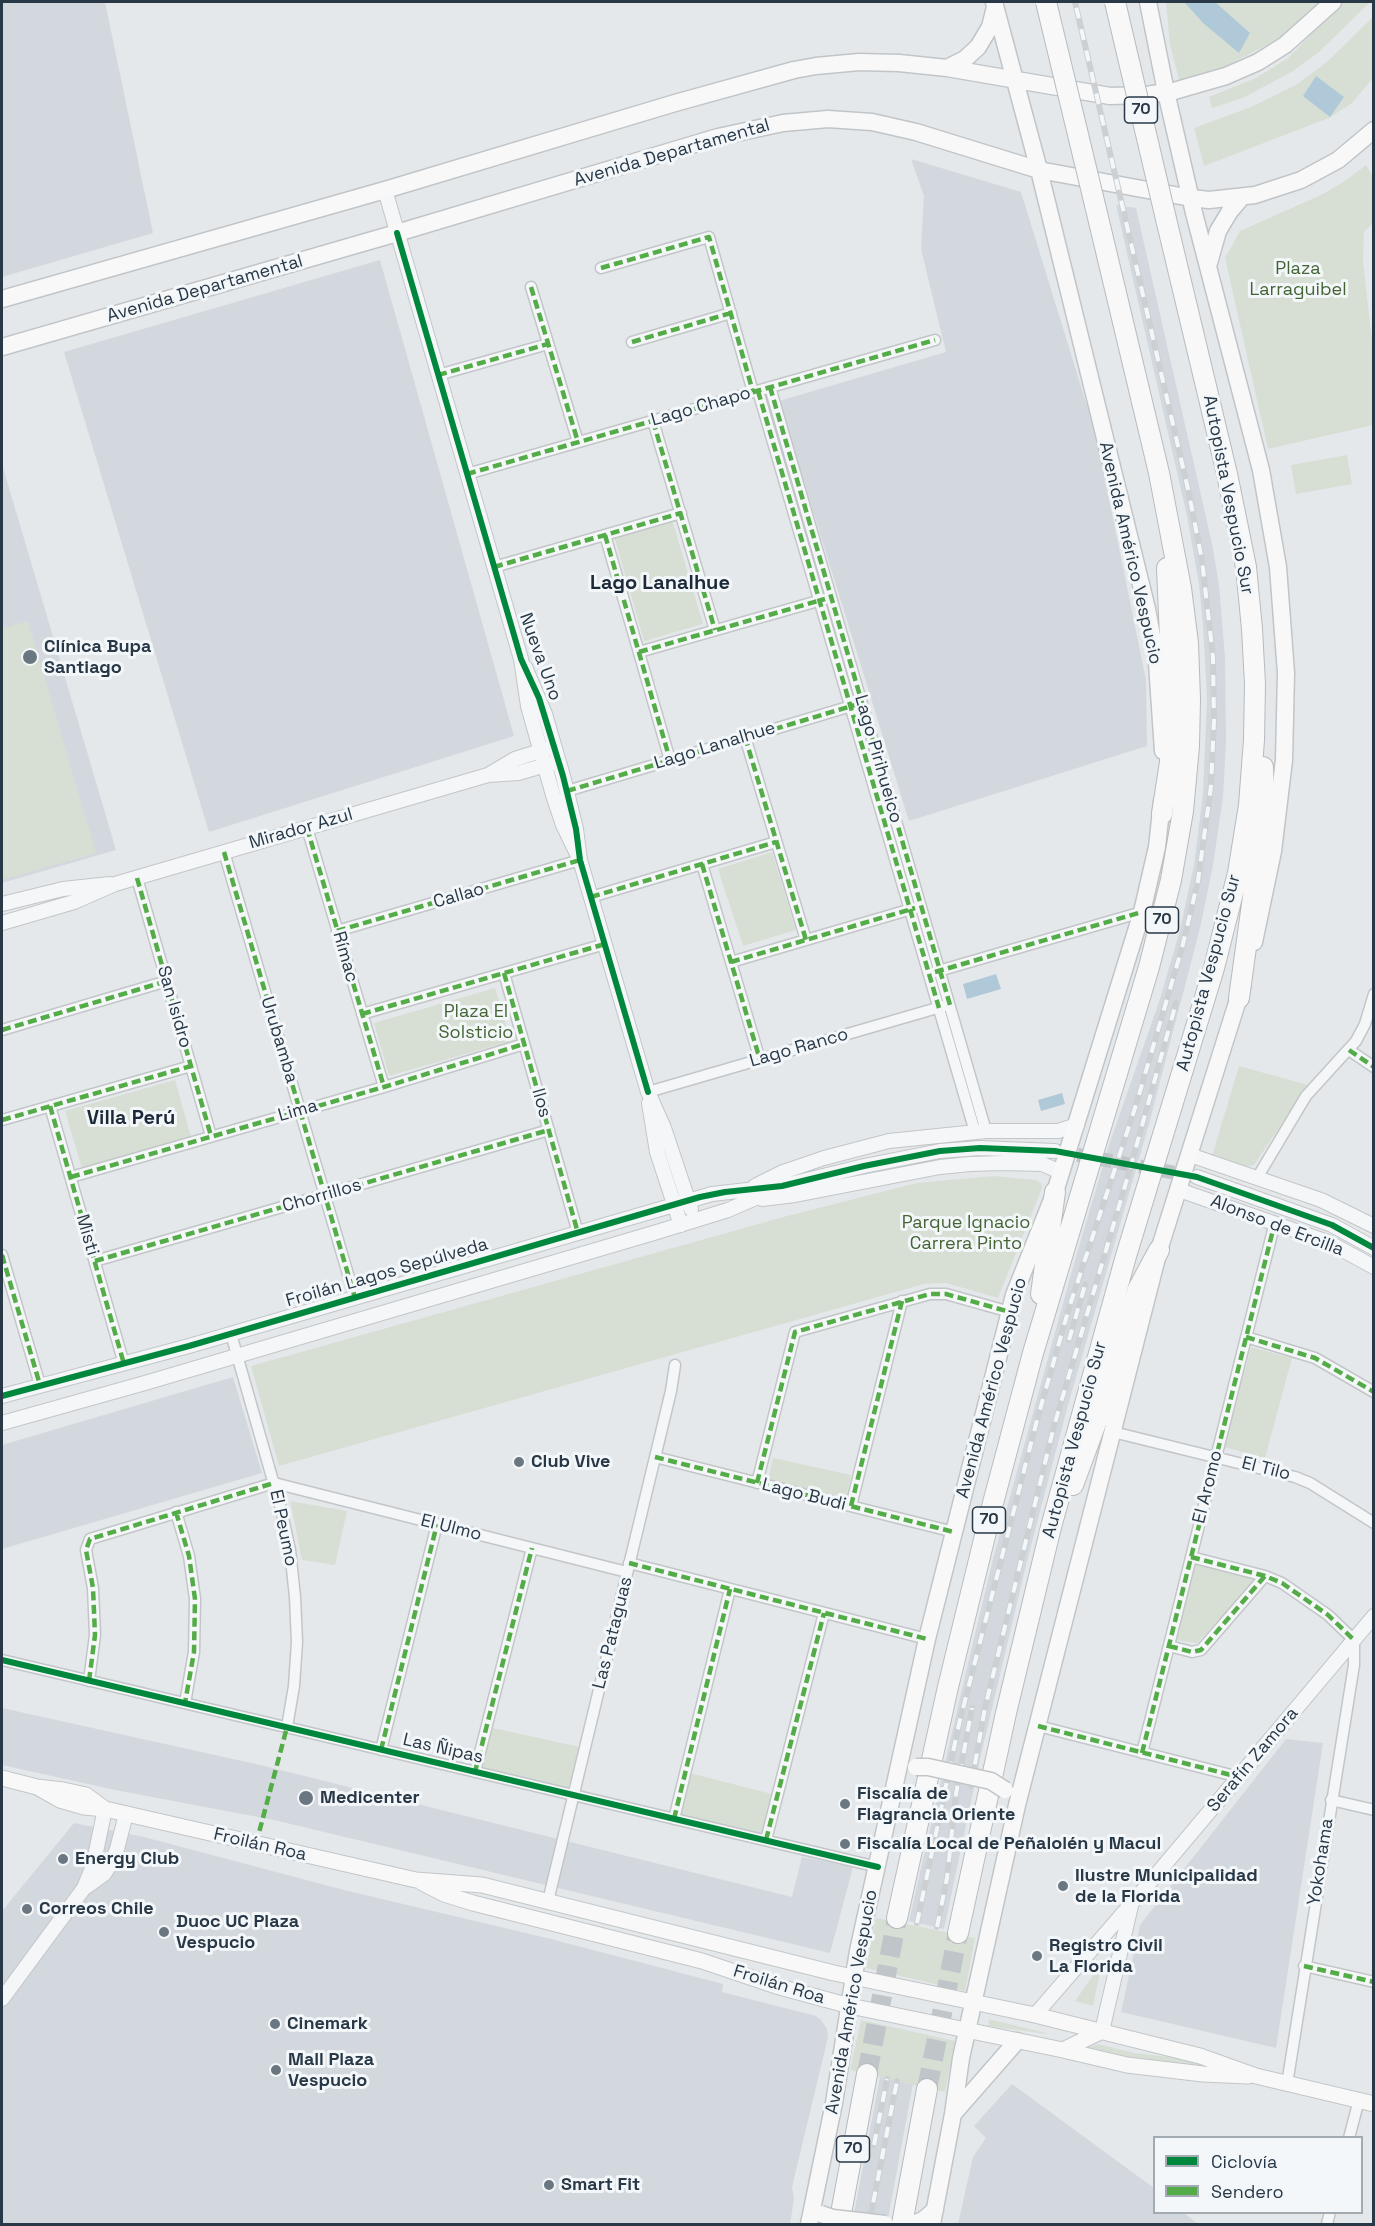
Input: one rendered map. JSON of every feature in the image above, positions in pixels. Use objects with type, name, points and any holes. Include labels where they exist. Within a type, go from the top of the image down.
[{"type":"highway","name":"70","points":[[897,1918],[974,1580],[1033,1353],[1149,967],[1172,880],[1179,841],[1189,746],[1190,670],[1181,588],[1159,473],[1046,2]]},
{"type":"highway","name":"Autopista Vespucio Sur","points":[[958,1933],[1009,1702],[1051,1527],[1120,1276],[1201,1013],[1226,923],[1238,873],[1249,805],[1255,708],[1250,598],[1241,539],[1115,2]]},
{"type":"highway","points":[[1159,473],[1167,563],[1173,707],[1170,762],[1162,814]]},
{"type":"highway","points":[[1239,998],[1259,863],[1263,819],[1263,760],[1255,708]]},
{"type":"highway","points":[[1033,1353],[1055,1192]]},
{"type":"highway","points":[[1051,1527],[1084,1460],[1136,1295],[1159,1250]]},
{"type":"highway","name":"70","points":[[839,2224],[867,2074]]},
{"type":"highway","points":[[902,2224],[927,2089]]},
{"type":"main road","points":[[914,2224],[934,2217],[967,2031],[1017,1805],[1159,1250],[1239,998],[1268,884],[1280,806],[1285,734],[1285,637],[1278,567],[1267,499],[1208,270],[1166,92],[1148,2]]},
{"type":"main road","points":[[2,299],[794,70],[859,62],[889,63],[947,68],[1110,96],[1166,92],[1206,83],[1258,62],[1285,45],[1333,2]]},
{"type":"main road","points":[[947,68],[965,59],[978,47],[990,27],[994,4]]},
{"type":"main road","name":"Avenida Américo Vespucio","points":[[814,2215],[854,1977],[927,1639],[1010,1312],[1025,1265],[1055,1192],[1077,1125],[1142,912],[1162,814],[1161,708],[1157,663],[1147,609],[1039,170],[994,4]]},
{"type":"main road","name":"Avenida Departamental","points":[[2,347],[739,131],[805,120],[850,120],[893,126],[1039,170],[1209,200],[1241,198],[1285,186],[1320,171],[1374,130]]},
{"type":"main road","points":[[1208,270],[1218,231],[1241,198]]},
{"type":"main road","points":[[896,1778],[916,1767],[928,1767],[991,1781],[1005,1790],[1017,1805]]},
{"type":"main road","name":"Froilán Roa","points":[[2,1778],[37,1787],[84,1807],[105,1809],[416,1880],[482,1885],[548,1900],[758,1955],[1102,2031],[1216,2061],[1256,2076],[1366,2102]]},
{"type":"main road","name":"Froilán Roa","points":[[416,1880],[444,1894],[473,1903],[702,1960],[776,1986],[850,2006],[1152,2069],[1256,2076]]},
{"type":"main road","points":[[1063,2050],[1102,2031]]},
{"type":"main road","points":[[953,2114],[1017,2041]]},
{"type":"main road","points":[[814,2215],[885,2224]]},
{"type":"street","name":"Nueva Uno","points":[[385,190],[521,659],[528,706],[544,766],[563,825],[580,860]]},
{"type":"street","name":"Lago Pirihueico","points":[[602,268],[709,237],[820,600],[910,910],[934,972],[981,1131]]},
{"type":"street","points":[[531,286],[578,442]]},
{"type":"street","points":[[632,342],[731,314]]},
{"type":"street","name":"Lago Chapo","points":[[467,474],[935,340]]},
{"type":"street","points":[[438,375],[549,344]]},
{"type":"street","name":"Lago Pirihueico","points":[[770,387],[921,906],[934,972]]},
{"type":"street","points":[[653,421],[715,630]]},
{"type":"street","points":[[494,567],[681,513]]},
{"type":"street","points":[[605,535],[670,760]]},
{"type":"street","points":[[639,652],[831,597]]},
{"type":"street","name":"Nueva Uno","points":[[521,659],[539,698],[559,762],[580,860],[648,1092],[664,1128],[681,1203],[681,1225]]},
{"type":"street","name":"Lago Lanalhue","points":[[567,791],[862,703]]},
{"type":"street","points":[[745,737],[806,940]]},
{"type":"street","name":"Mirador Azul","points":[[488,775],[505,763],[554,747]]},
{"type":"street","name":"Mirador Azul","points":[[2,923],[74,902],[115,884],[488,775],[518,773],[559,762]]},
{"type":"street","name":"Rímac","points":[[307,828],[384,1087]]},
{"type":"street","points":[[591,897],[776,842]]},
{"type":"street","name":"Urubamba","points":[[224,852],[355,1298]]},
{"type":"street","name":"Callao","points":[[337,931],[580,860]]},
{"type":"street","points":[[702,864],[760,1060]]},
{"type":"street","name":"San Isidro","points":[[137,878],[212,1136]]},
{"type":"street","name":"Mirador Azul","points":[[2,904],[77,886],[115,884]]},
{"type":"street","points":[[731,962],[921,906]]},
{"type":"street","points":[[934,972],[1142,912]]},
{"type":"street","points":[[362,1014],[605,944]]},
{"type":"street","name":"Ilos","points":[[504,973],[578,1233]]},
{"type":"street","points":[[2,1030],[167,981]]},
{"type":"street","points":[[1257,1178],[1306,1096],[1349,1050],[1361,1032],[1374,994]]},
{"type":"street","name":"Lago Ranco","points":[[648,1092],[944,1006]]},
{"type":"street","name":"Lima","points":[[71,1177],[384,1087],[524,1044]]},
{"type":"street","points":[[1349,1050],[1374,1067]]},
{"type":"street","points":[[2,1120],[191,1066]]},
{"type":"street","name":"Misti","points":[[50,1106],[124,1364]]},
{"type":"street","name":"Froilán Lagos Sepúlveda","points":[[2,1423],[681,1225],[749,1195],[783,1172],[835,1155],[889,1142],[981,1131],[1058,1131],[1077,1125]]},
{"type":"street","name":"Chorrillos","points":[[95,1261],[549,1130]]},
{"type":"street","name":"Froilán Lagos Sepúlveda","points":[[749,1195],[864,1166],[940,1151],[1009,1148],[1055,1151]]},
{"type":"street","name":"Alonso de Ercilla","points":[[1190,1155],[1321,1200],[1374,1226]]},
{"type":"street","name":"Froilán Lagos Sepúlveda","points":[[2,1396],[231,1334],[712,1194],[795,1195],[940,1167],[1002,1162],[1050,1166],[1061,1172]]},
{"type":"street","name":"Alonso de Ercilla","points":[[1197,1177],[1332,1225],[1374,1248]]},
{"type":"street","name":"Alonso de Ercilla","points":[[1179,1190],[1328,1242],[1374,1267]]},
{"type":"street","name":"Nueva Uno","points":[[681,1203],[695,1220]]},
{"type":"street","name":"El Aromo","points":[[1142,1753],[1275,1222]]},
{"type":"street","points":[[504,1254],[510,1276]]},
{"type":"street","points":[[2,1255],[35,1387],[32,1413]]},
{"type":"street","points":[[757,1483],[795,1332],[930,1294],[941,1293],[1010,1312]]},
{"type":"street","points":[[851,1506],[902,1301]]},
{"type":"street","name":"El Peumo","points":[[231,1334],[274,1483],[290,1550],[297,1620],[296,1665],[287,1727]]},
{"type":"street","points":[[1246,1337],[1314,1358],[1374,1392]]},
{"type":"street","name":"Las Pataguas","points":[[548,1900],[671,1391],[675,1365]]},
{"type":"street","name":"El Tilo","points":[[1113,1432],[1302,1479],[1374,1523]]},
{"type":"street","name":"Lago Budi","points":[[655,1457],[954,1532]]},
{"type":"street","points":[[89,1681],[94,1647],[95,1612],[87,1543],[94,1537],[274,1483]]},
{"type":"street","name":"El Ulmo","points":[[274,1483],[532,1548],[730,1589],[927,1639]]},
{"type":"street","points":[[176,1512],[189,1556],[195,1599],[194,1652],[185,1703]]},
{"type":"street","points":[[381,1750],[437,1524]]},
{"type":"street","points":[[475,1772],[532,1548]]},
{"type":"street","points":[[1191,1557],[1265,1576],[1282,1583],[1328,1615],[1354,1640]]},
{"type":"street","points":[[1168,1646],[1192,1652],[1201,1650],[1265,1576]]},
{"type":"street","points":[[674,1819],[730,1589]]},
{"type":"street","points":[[766,1840],[824,1613]]},
{"type":"street","name":"Serafín Zamora","points":[[1035,2015],[1132,1904],[1374,1617]]},
{"type":"street","name":"Yokohama","points":[[1287,2084],[1353,1665],[1354,1640]]},
{"type":"street","name":"Las Ñipas","points":[[2,1660],[878,1867]]},
{"type":"street","points":[[1038,1726],[1239,1777]]},
{"type":"street","points":[[1331,1800],[1374,1810]]},
{"type":"street","points":[[2,1999],[84,1888],[93,1866],[105,1809]]},
{"type":"street","points":[[84,1888],[104,1874],[110,1865],[117,1849],[126,1814]]},
{"type":"street","name":"Serafín Zamora","points":[[1102,2031],[1132,1904]]},
{"type":"street","points":[[1304,1966],[1374,1982]]},
{"type":"street","points":[[1350,2136],[1366,2102]]},
{"type":"shaded area","points":[[4,2],[105,2],[153,233],[2,277],[2,4]]},
{"type":"shaded area","points":[[911,159],[1021,192],[1096,435],[1146,680],[1147,746],[909,821],[779,401],[946,352],[921,249],[924,196]]},
{"type":"shaded area","points":[[1116,205],[1136,208],[1212,544],[1219,585],[1225,657],[1226,742],[1223,797],[1213,865],[1200,928],[1149,1124],[1068,1405],[1027,1561],[980,1759],[944,1929],[909,1921],[961,1693],[994,1555],[1073,1267],[1109,1145],[1160,999],[1180,930],[1194,865],[1203,794],[1207,697],[1199,584],[1187,516]]},
{"type":"shaded area","points":[[380,260],[514,736],[209,832],[64,352]]},
{"type":"shaded area","name":"Clínica Bupa Santiago","points":[[2,464],[116,850],[2,883]]},
{"type":"shaded area","points":[[233,1377],[262,1473],[2,1549],[2,1445]]},
{"type":"shaded area","points":[[2,1708],[260,1765],[792,1897],[802,1857],[853,1867],[830,1953],[274,1820],[115,1790],[2,1765]]},
{"type":"shaded area","points":[[1286,1739],[1323,1743],[1276,2048],[1121,2012],[1140,1925]]},
{"type":"shaded area","name":"Mall Plaza Vespucio","points":[[74,1823],[144,1837],[344,1890],[551,1939],[723,1984],[722,1992],[816,2016],[827,2029],[828,2037],[792,2187],[794,2199],[790,2224],[2,2224],[2,1911]]},
{"type":"shaded area","points":[[880,2077],[913,2084],[887,2224],[852,2224]]},
{"type":"shaded area","points":[[1012,2084],[1153,2187],[1153,2214],[1185,2214],[1198,2224],[958,2224],[973,2157],[986,2138],[974,2126]]},
{"type":"green space","points":[[1166,2],[1184,2],[1203,23],[1223,11],[1215,2],[1322,2],[1282,36],[1265,46],[1220,69],[1180,83],[1170,45]]},
{"type":"green space","points":[[1343,2],[1370,2],[1319,52],[1293,71],[1243,98],[1212,108],[1209,97],[1256,78],[1288,58]]},
{"type":"green space","points":[[1373,17],[1373,78],[1352,103],[1329,118],[1204,166],[1194,128],[1251,107],[1296,85],[1327,62]]},
{"type":"green space","name":"Plaza Larraguibel","points":[[1366,165],[1374,178],[1373,223],[1364,232],[1363,261],[1373,350],[1373,425],[1268,449],[1225,258],[1240,231],[1321,195]]},
{"type":"green space","points":[[1347,455],[1352,484],[1296,494],[1291,465]]},
{"type":"green space","points":[[672,519],[703,624],[644,641],[614,536]]},
{"type":"green space","name":"Clínica Bupa Santiago","points":[[28,621],[96,853],[2,880],[2,629]]},
{"type":"green space","points":[[772,852],[796,930],[743,946],[718,869]]},
{"type":"green space","name":"Plaza El Solsticio","points":[[495,988],[511,1041],[389,1076],[374,1023]]},
{"type":"green space","points":[[1239,1066],[1308,1085],[1254,1165],[1247,1167],[1212,1156]]},
{"type":"green space","points":[[175,1080],[191,1137],[82,1169],[65,1111]]},
{"type":"green space","name":"Parque Ignacio Carrera Pinto","points":[[994,1176],[1036,1180],[1041,1183],[1042,1188],[998,1298],[946,1283],[924,1284],[279,1466],[251,1366],[787,1216],[917,1183]]},
{"type":"green space","points":[[1251,1347],[1292,1358],[1265,1458],[1224,1447]]},
{"type":"green space","points":[[773,1458],[851,1475],[846,1498],[768,1480]]},
{"type":"green space","points":[[290,1501],[347,1511],[335,1565],[302,1560]]},
{"type":"green space","points":[[1196,1562],[1255,1576],[1255,1581],[1197,1643],[1176,1640]]},
{"type":"green space","points":[[493,1728],[580,1747],[568,1789],[485,1769],[482,1763]]},
{"type":"green space","points":[[690,1773],[772,1794],[762,1833],[679,1815]]},
{"type":"green space","points":[[876,1918],[975,1938],[965,1991],[866,1968]]},
{"type":"green space","points":[[1102,1963],[1093,2006],[1075,2001]]},
{"type":"green space","points":[[989,2019],[1046,2033],[1047,2034],[988,2026]]},
{"type":"green space","points":[[861,2020],[955,2041],[945,2092],[850,2070]]},
{"type":"green space","points":[[1098,2044],[1134,2053],[1178,2058],[1235,2070],[1166,2066],[1086,2048]]},
{"type":"water","points":[[1184,2],[1215,2],[1250,33],[1239,53],[1203,23]]},
{"type":"water","points":[[1316,76],[1344,97],[1330,117],[1303,96]]},
{"type":"water","points":[[996,974],[1001,989],[967,999],[963,984]]},
{"type":"water","points":[[1062,1093],[1065,1104],[1041,1111],[1038,1100]]},
{"type":"tunnel","points":[[1057,1151],[1192,1176]]},
{"type":"tunnel","points":[[867,2074],[897,1918]]},
{"type":"tunnel","points":[[927,2089],[958,1933]]},
{"type":"railway","points":[[917,1923],[959,1724],[1037,1420],[1069,1308],[1136,1105],[1182,948],[1198,881],[1211,786],[1214,721],[1213,657],[1202,560],[1188,489],[1075,2]]},
{"type":"railway","points":[[971,1786],[985,1708],[1054,1426],[1130,1169],[1176,1003]]},
{"type":"railway","points":[[1069,1340],[1085,1285]]},
{"type":"railway","points":[[937,1927],[947,1878],[956,1794],[972,1708]]},
{"type":"railway","points":[[874,2145],[887,2079]]},
{"type":"railway","points":[[869,2224],[897,2081]]},
{"type":"marked path","points":[[601,268],[709,237],[753,392]]},
{"type":"marked path","points":[[531,287],[578,442]]},
{"type":"marked path","points":[[632,342],[731,313]]},
{"type":"marked path","points":[[467,474],[935,340]]},
{"type":"marked path","points":[[438,375],[548,344]]},
{"type":"marked path","points":[[770,387],[950,1005]]},
{"type":"marked path","points":[[758,391],[939,1008]]},
{"type":"marked path","points":[[653,421],[715,630]]},
{"type":"marked path","points":[[494,567],[681,513]]},
{"type":"marked path","points":[[605,535],[670,760]]},
{"type":"marked path","points":[[639,652],[825,599]]},
{"type":"marked path","points":[[567,791],[855,705]]},
{"type":"marked path","points":[[745,737],[806,940]]},
{"type":"marked path","points":[[307,828],[384,1087]]},
{"type":"marked path","points":[[591,897],[776,842]]},
{"type":"marked path","points":[[224,852],[355,1298]]},
{"type":"marked path","points":[[337,931],[580,860]]},
{"type":"marked path","points":[[702,864],[760,1060]]},
{"type":"marked path","points":[[137,878],[211,1136]]},
{"type":"marked path","points":[[731,962],[915,908]]},
{"type":"marked path","points":[[935,972],[1142,912]]},
{"type":"marked path","points":[[362,1014],[605,944]]},
{"type":"marked path","points":[[504,973],[578,1233]]},
{"type":"marked path","points":[[2,1030],[167,981]]},
{"type":"marked path","points":[[71,1177],[384,1087],[524,1044]]},
{"type":"marked path","points":[[1349,1050],[1374,1067]]},
{"type":"marked path","points":[[2,1120],[191,1066]]},
{"type":"marked path","points":[[50,1106],[124,1364]]},
{"type":"marked path","points":[[95,1261],[549,1130]]},
{"type":"marked path","points":[[1142,1753],[1275,1222]]},
{"type":"marked path","points":[[2,1255],[40,1385]]},
{"type":"marked path","points":[[757,1483],[795,1332],[930,1294],[946,1294],[1010,1312]]},
{"type":"marked path","points":[[851,1506],[902,1301]]},
{"type":"marked path","points":[[1246,1337],[1315,1358],[1374,1392]]},
{"type":"marked path","points":[[655,1457],[954,1532]]},
{"type":"marked path","points":[[89,1681],[95,1635],[93,1588],[86,1550],[90,1539],[274,1483]]},
{"type":"marked path","points":[[176,1512],[189,1556],[195,1599],[194,1652],[185,1703]]},
{"type":"marked path","points":[[381,1750],[437,1524]]},
{"type":"marked path","points":[[475,1772],[532,1548]]},
{"type":"marked path","points":[[1191,1557],[1265,1576],[1282,1583],[1328,1615],[1354,1640]]},
{"type":"marked path","points":[[629,1563],[927,1639]]},
{"type":"marked path","points":[[1169,1646],[1192,1652],[1201,1650],[1265,1576]]},
{"type":"marked path","points":[[674,1819],[730,1589]]},
{"type":"marked path","points":[[766,1840],[824,1613]]},
{"type":"marked path","points":[[1038,1726],[1239,1777]]},
{"type":"marked path","points":[[256,1844],[287,1727]]},
{"type":"marked path","points":[[1304,1966],[1374,1982]]},
{"type":"cycle path","points":[[397,233],[521,659],[539,698],[563,776],[576,829],[580,860],[648,1092]]},
{"type":"cycle path","points":[[2,1396],[189,1346],[700,1197],[782,1186],[940,1151],[980,1148],[1055,1151],[1197,1177],[1332,1225],[1374,1248]]},
{"type":"cycle path","points":[[2,1660],[878,1867]]},
{"type":"place","name":"Clínica Bupa Santiago","points":[[30,657]]},
{"type":"place","name":"Club Vive","points":[[519,1462]]},
{"type":"place","name":"Medicenter","points":[[306,1798]]},
{"type":"place","name":"Fiscalía de Flagrancia Oriente","points":[[845,1804]]},
{"type":"place","name":"Fiscalía Local de Peñalolén y Macul","points":[[845,1844]]},
{"type":"place","name":"Energy Club","points":[[63,1859]]},
{"type":"place","name":"Ilustre Municipalidad de la Florida","points":[[1063,1886]]},
{"type":"place","name":"Correos Chile","points":[[27,1909]]},
{"type":"place","name":"Duoc UC Plaza Vespucio","points":[[164,1932]]},
{"type":"place","name":"Registro Civil La Florida","points":[[1037,1956]]},
{"type":"place","name":"Cinemark","points":[[275,2024]]},
{"type":"place","name":"Mall Plaza Vespucio","points":[[276,2070]]},
{"type":"place","name":"Smart Fit","points":[[549,2185]]},
{"type":"district","name":"Lago Lanalhue","points":[[660,584]]},
{"type":"district","name":"Villa Perú","points":[[131,1119]]}]
